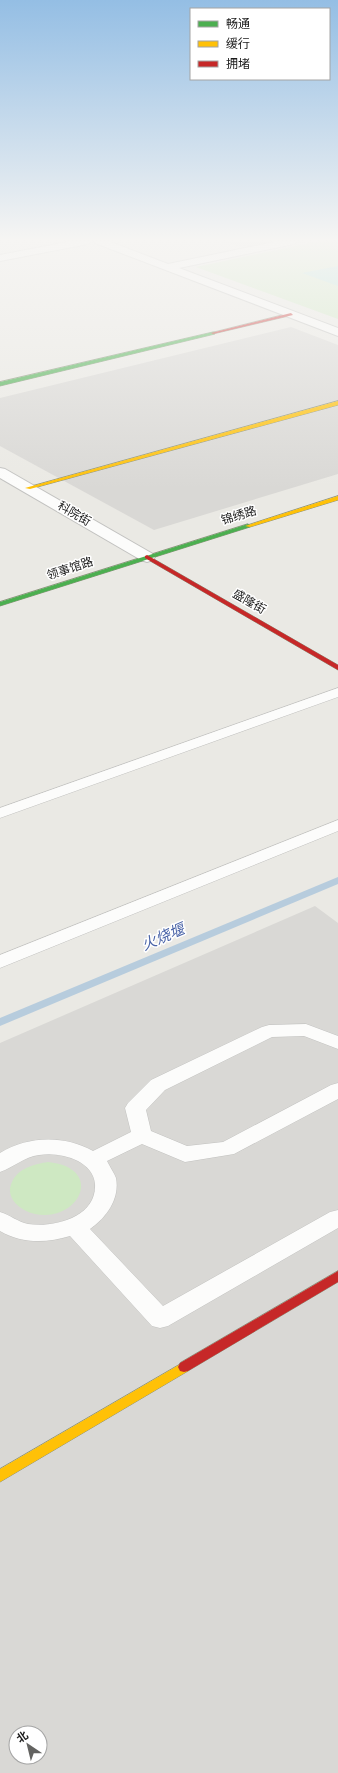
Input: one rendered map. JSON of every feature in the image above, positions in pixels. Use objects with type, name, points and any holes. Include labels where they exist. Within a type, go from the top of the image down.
[{"type":"street","points":[[0,384],[251,324]]},
{"type":"street","points":[[316,324],[338,332]]},
{"type":"street","points":[[28,488],[338,403]]},
{"type":"street","name":"科院街","points":[[0,472],[147,557]]},
{"type":"street","name":"锦绣路","points":[[147,557],[338,498]]},
{"type":"street","name":"领事馆路","points":[[0,604],[147,557]]},
{"type":"street","name":"盛隆街","points":[[147,557],[338,668]]},
{"type":"street","points":[[0,1476],[338,1276]]},
{"type":"lane","points":[[0,813],[338,692]]},
{"type":"lane","points":[[0,962],[338,825]]},
{"type":"lane","points":[[142,1135],[135,1108],[158,1085],[269,1031],[306,1030],[338,1043]]},
{"type":"lane","points":[[142,1135],[185,1154],[226,1149],[338,1090]]},
{"type":"lane","points":[[92,1160],[142,1135]]},
{"type":"lane","points":[[0,1164],[13,1155],[30,1148],[49,1146],[67,1148],[84,1154],[96,1164],[104,1176],[106,1190],[101,1204],[91,1217],[75,1227],[56,1233],[35,1233],[16,1229],[0,1220]]},
{"type":"lane","points":[[75,1227],[160,1319],[338,1218]]},
{"type":"shaded area","points":[[291,327],[338,345],[338,474],[154,530],[0,446],[0,398]]},
{"type":"shaded area","points":[[315,906],[338,923],[338,1773],[0,1773],[0,1043]]},
{"type":"green space","points":[[48,1162],[66,1166],[77,1174],[81,1183],[80,1194],[74,1203],[64,1211],[51,1215],[35,1214],[24,1210],[15,1203],[12,1198],[10,1188],[12,1182],[18,1173],[23,1170]]},
{"type":"waterway","name":"火烧堰","points":[[0,1022],[338,880]]},
{"type":"traffic: fast","points":[[0,384],[213,333]]},
{"type":"traffic: fast","points":[[0,604],[248,526]]},
{"type":"traffic: slow","points":[[28,488],[338,403]]},
{"type":"traffic: slow","points":[[248,526],[338,498]]},
{"type":"traffic: slow","points":[[0,1476],[184,1367]]},
{"type":"traffic: jam","points":[[213,333],[251,324]]},
{"type":"traffic: jam","points":[[147,557],[338,668]]},
{"type":"traffic: jam","points":[[184,1367],[338,1276]]}]
